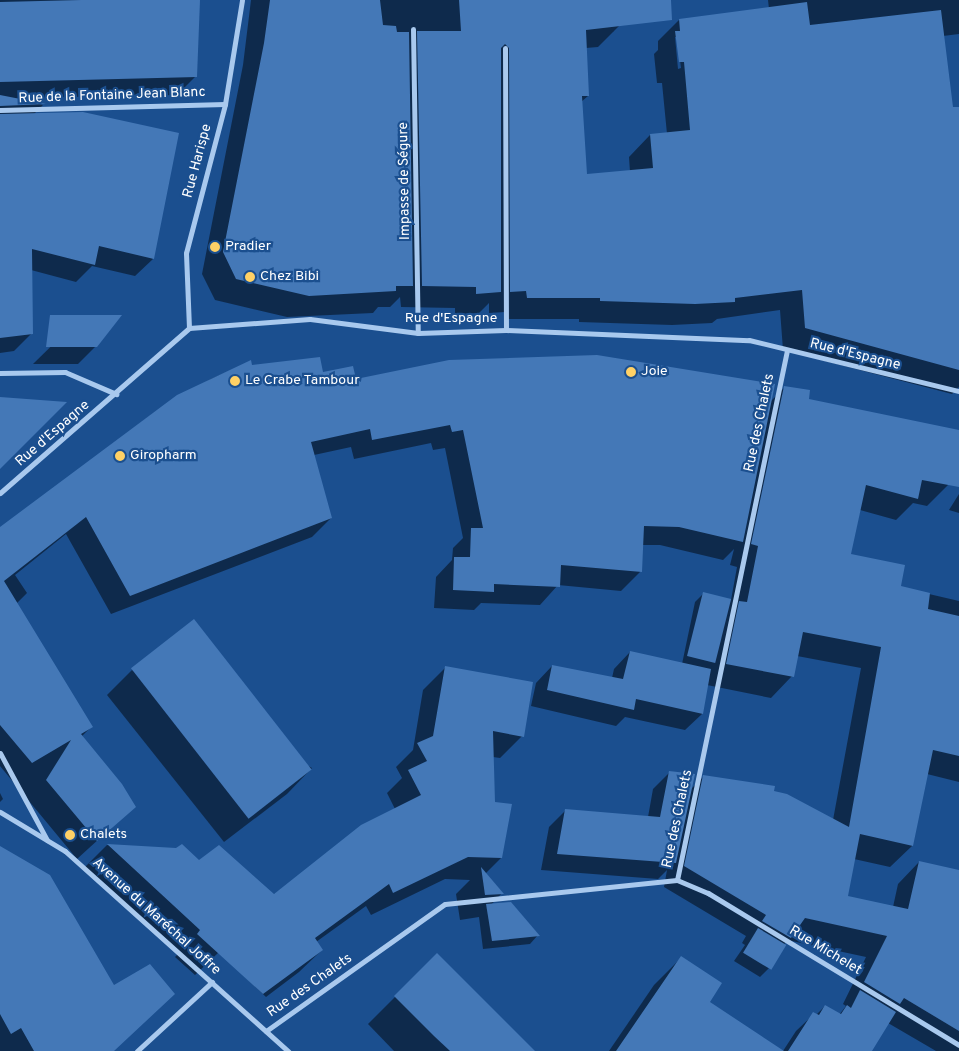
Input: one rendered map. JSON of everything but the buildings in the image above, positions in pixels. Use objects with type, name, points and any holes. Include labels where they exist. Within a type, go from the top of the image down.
[{"type":"street","name":"Rue Harispe","points":[[189,328],[186,253],[225,104],[242,0]]},
{"type":"street","name":"Impasse de Ségure","points":[[413,29],[418,333]]},
{"type":"street","points":[[505,48],[506,330]]},
{"type":"street","name":"Rue de la Fontaine Jean Blanc","points":[[0,110],[225,104]]},
{"type":"street","name":"Rue d'Espagne","points":[[0,493],[116,394],[189,328],[310,319],[418,333],[506,330],[750,340],[959,391]]},
{"type":"street","name":"Rue des Chalets","points":[[266,1031],[445,904],[677,880],[787,350]]},
{"type":"street","points":[[0,373],[64,372],[116,394]]},
{"type":"street","points":[[0,753],[47,840]]},
{"type":"street","name":"Avenue du Maréchal Joffre","points":[[0,812],[65,851],[288,1051]]},
{"type":"street","name":"Rue Michelet","points":[[677,880],[708,893],[959,1045]]},
{"type":"street","points":[[137,1051],[212,982]]},
{"type":"place","name":"Pradier","points":[[215,247]]},
{"type":"place","name":"Chez Bibi","points":[[250,277]]},
{"type":"place","name":"Joie","points":[[631,372]]},
{"type":"place","name":"Le Crabe Tambour","points":[[235,381]]},
{"type":"place","name":"Giropharm","points":[[120,456]]},
{"type":"place","name":"Chalets","points":[[70,835]]}]
